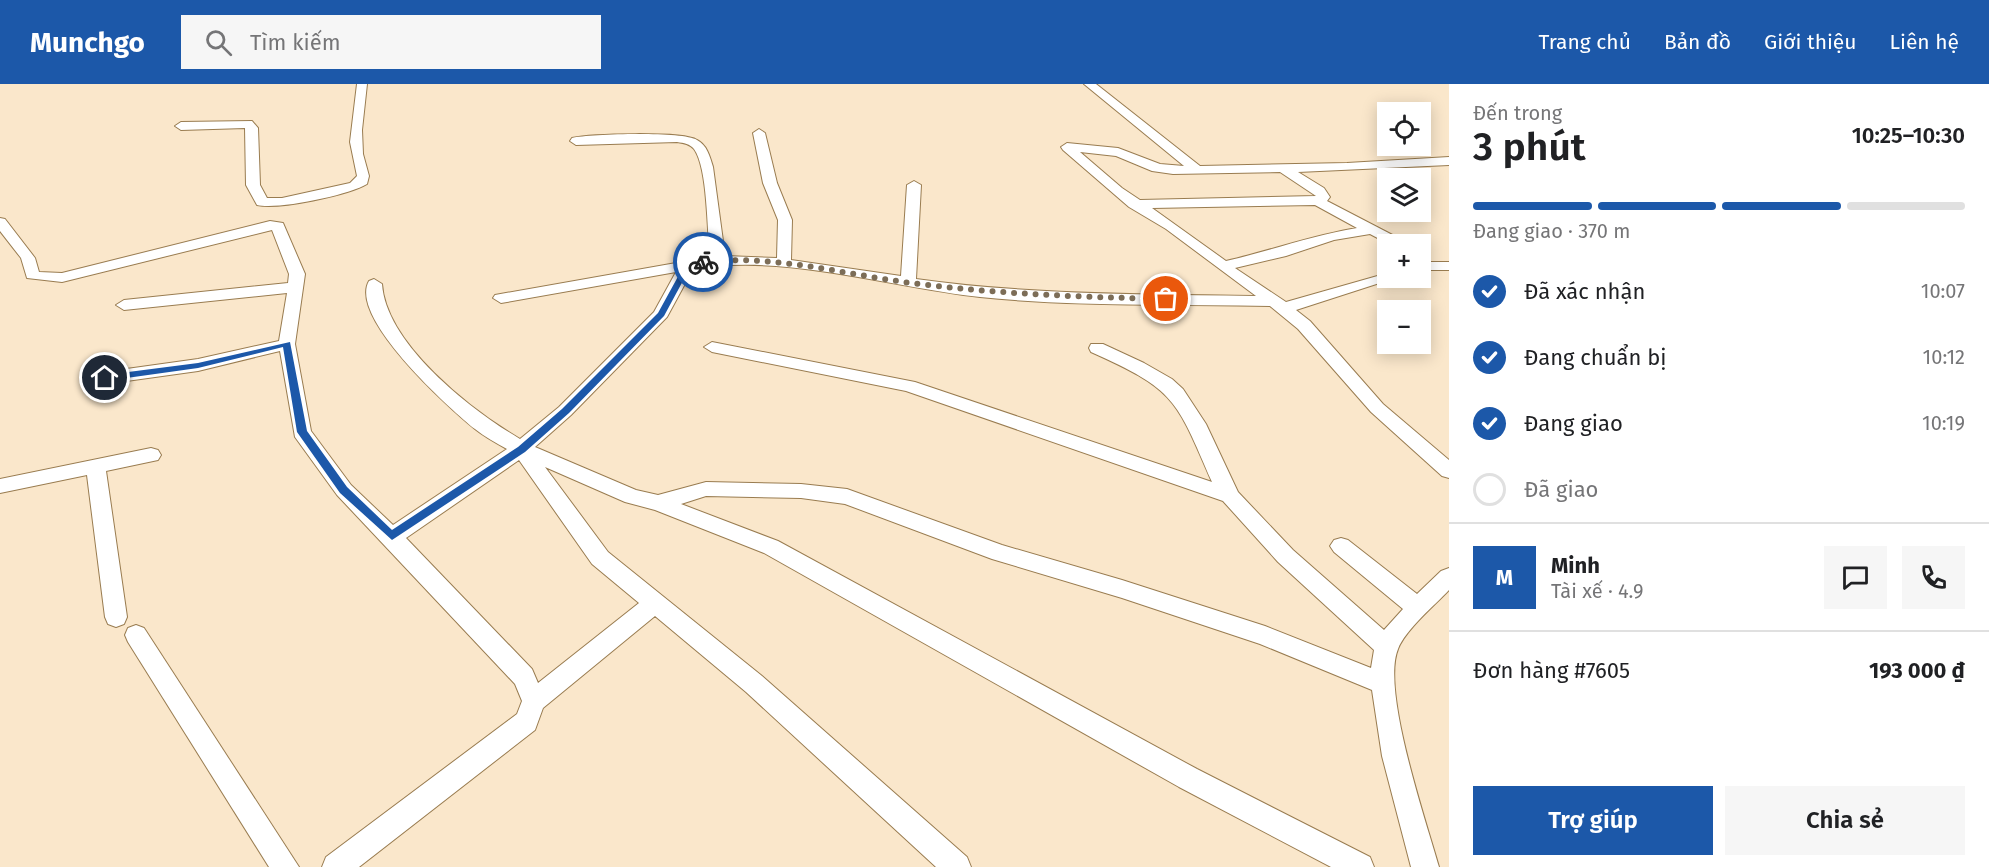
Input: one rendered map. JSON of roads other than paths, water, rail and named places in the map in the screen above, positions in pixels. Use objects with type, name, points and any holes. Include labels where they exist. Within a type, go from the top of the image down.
[{"type":"street","points":[[181,126],[248,124],[252,129],[253,184],[262,202],[282,202],[354,186],[362,181],[363,176],[358,165],[355,143],[362,84]]},
{"type":"street","points":[[1089,84],[1197,170]]},
{"type":"street","points":[[759,133],[770,183],[785,220],[784,264]]},
{"type":"street","points":[[576,141],[677,138],[689,140],[698,146],[706,161],[718,260]]},
{"type":"street","points":[[1449,161],[1165,170],[1118,152],[1067,147],[1134,204],[1171,226],[1223,266],[1279,304],[1304,325],[1377,408],[1449,471]]},
{"type":"street","points":[[1282,168],[1318,191],[1323,197],[1317,201]]},
{"type":"street","points":[[908,283],[914,185]]},
{"type":"street","points":[[1134,204],[1317,201],[1379,234]]},
{"type":"street","points":[[0,222],[28,258],[32,275],[54,278],[91,272],[152,254],[270,225],[278,226],[297,274],[297,287],[287,344],[302,432],[344,490],[392,536],[524,677],[534,702]]},
{"type":"street","points":[[1223,266],[1281,253],[1332,236],[1371,230]]},
{"type":"street","points":[[501,298],[718,260],[784,264],[908,283],[1052,297],[1279,304],[1320,296],[1377,280]]},
{"type":"street","points":[[392,536],[521,449],[566,411],[662,314],[688,264]]},
{"type":"street","points":[[1431,266],[1449,266]]},
{"type":"street","points":[[374,284],[375,301],[390,334],[416,364],[483,426],[521,449],[632,497],[658,503],[771,547],[1188,778],[1360,867]]},
{"type":"street","points":[[124,305],[297,287]]},
{"type":"street","points":[[1304,325],[1320,296]]},
{"type":"street","points":[[105,378],[198,365],[287,344]]},
{"type":"street","points":[[712,347],[909,386],[1229,495]]},
{"type":"street","points":[[1097,348],[1159,377],[1178,392],[1193,414],[1229,495],[1310,579],[1386,646]]},
{"type":"street","points":[[521,449],[600,558],[754,684],[957,867]]},
{"type":"street","points":[[0,486],[152,454]]},
{"type":"street","points":[[96,467],[116,617]]},
{"type":"street","points":[[658,503],[706,489],[801,491],[847,497],[999,553],[1122,589],[1265,636],[1384,684]]},
{"type":"street","points":[[1341,546],[1418,608]]},
{"type":"street","points":[[1425,867],[1387,720],[1382,666],[1386,646],[1418,608],[1449,577]]},
{"type":"street","points":[[336,867],[526,722],[534,702],[654,603]]},
{"type":"street","points":[[136,635],[285,867]]}]
